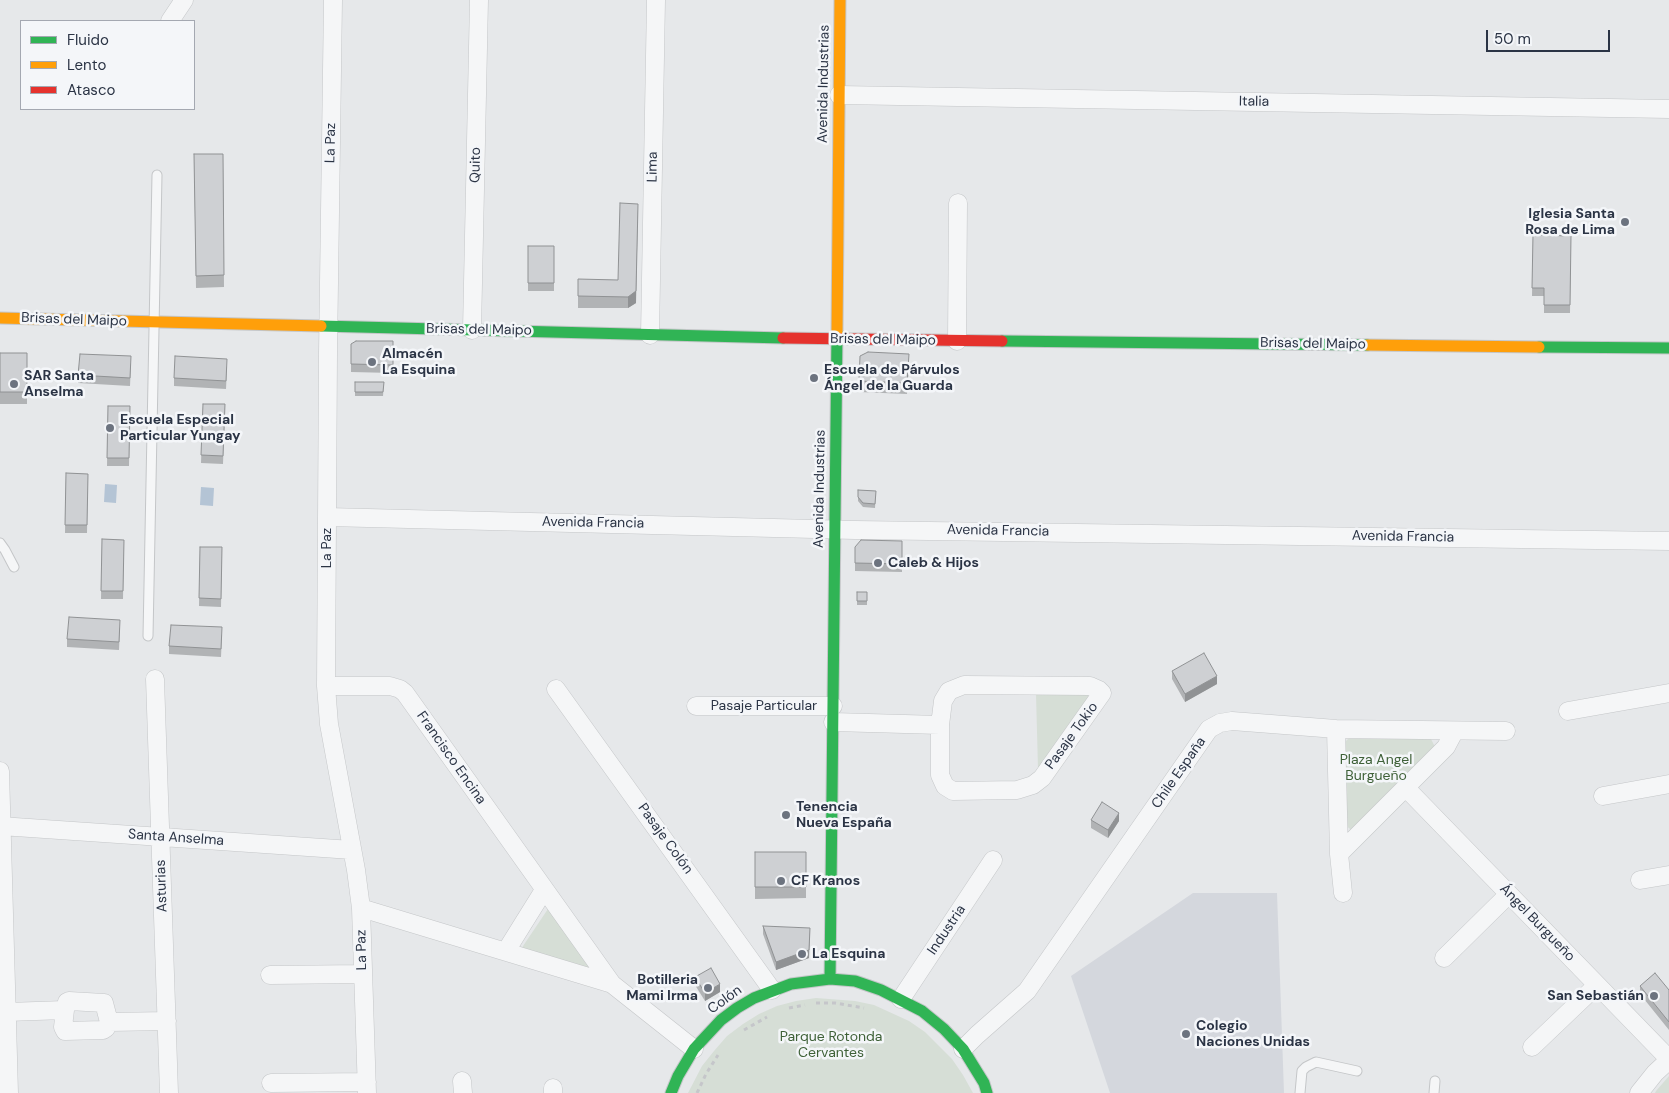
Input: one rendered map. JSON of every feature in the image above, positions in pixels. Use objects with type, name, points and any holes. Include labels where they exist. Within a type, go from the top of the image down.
[{"type":"street","points":[[171,20],[184,0]]},
{"type":"street","name":"La Paz","points":[[333,0],[328,326],[326,686],[329,724],[361,908],[367,1088]]},
{"type":"street","name":"Quito","points":[[472,330],[479,0]]},
{"type":"street","name":"Lima","points":[[650,335],[656,0]]},
{"type":"street","name":"Avenida Industrias","points":[[830,979],[840,0]]},
{"type":"street","name":"Italia","points":[[839,95],[1669,109]]},
{"type":"street","points":[[957,341],[958,203]]},
{"type":"street","name":"Brisas del Maipo","points":[[0,318],[837,340],[1669,348]]},
{"type":"street","name":"Avenida Francia","points":[[327,517],[835,529],[1669,541]]},
{"type":"street","name":"Asturias","points":[[155,679],[170,1093]]},
{"type":"street","name":"Pasaje Tokio","points":[[964,685],[1090,686],[1102,693],[1042,778],[1034,785],[1016,790],[953,791],[944,786],[940,776],[940,725],[943,701],[949,691],[964,685]]},
{"type":"street","name":"Francisco Encina","points":[[326,686],[390,686],[400,689],[405,693],[612,984],[694,1049]]},
{"type":"street","name":"Pasaje Colón","points":[[556,689],[772,990]]},
{"type":"street","points":[[1568,711],[1669,692]]},
{"type":"street","name":"Pasaje Particular","points":[[696,706],[833,714]]},
{"type":"street","points":[[833,714],[940,725]]},
{"type":"street","name":"Chile España","points":[[963,1049],[1027,991],[1209,730],[1220,723],[1232,721],[1336,729],[1454,732],[1506,731]]},
{"type":"street","points":[[1336,729],[1339,854],[1343,893]]},
{"type":"street","points":[[1339,854],[1446,747],[1454,732]]},
{"type":"street","points":[[0,771],[9,1093]]},
{"type":"street","points":[[1603,796],[1669,784]]},
{"type":"street","name":"Ángel Burgueño","points":[[1406,788],[1669,1060]]},
{"type":"street","name":"Santa Anselma","points":[[1,826],[352,850]]},
{"type":"street","name":"Industria","points":[[901,999],[993,860]]},
{"type":"street","points":[[1640,880],[1669,875]]},
{"type":"street","points":[[506,951],[544,890]]},
{"type":"street","points":[[1444,958],[1509,894]]},
{"type":"street","name":"Francisco Encina","points":[[361,908],[612,984]]},
{"type":"street","points":[[270,975],[362,974]]},
{"type":"street","points":[[830,979],[855,981],[881,990],[922,1011],[944,1029],[963,1049],[984,1083],[987,1093]]},
{"type":"street","name":"Colón","points":[[671,1093],[678,1076],[694,1049],[721,1020],[742,1004],[772,990],[791,984],[830,979]]},
{"type":"street","points":[[1532,1047],[1597,985]]},
{"type":"street","points":[[69,1001],[104,1003],[109,1022],[103,1030],[65,1031],[63,1027],[64,1010],[69,1001]]},
{"type":"street","points":[[7,1012],[64,1010]]},
{"type":"street","points":[[109,1022],[167,1021]]},
{"type":"street","points":[[1639,1093],[1655,1073],[1669,1060]]},
{"type":"street","points":[[271,1083],[367,1088]]},
{"type":"lane","points":[[148,636],[157,175]]},
{"type":"lane","points":[[0,544],[6,550],[14,567]]},
{"type":"lane","points":[[1300,1093],[1302,1071],[1316,1062],[1357,1071]]},
{"type":"lane","points":[[1434,1093],[1436,1081]]},
{"type":"path","points":[[784,1010],[818,1003],[853,1005],[871,1009]]},
{"type":"path","points":[[738,1035],[768,1016]]},
{"type":"path","points":[[697,1093],[706,1074],[720,1053]]},
{"type":"shaded area","name":"Colegio Naciones Unidas","points":[[1193,893],[1277,893],[1284,1093],[1110,1093],[1071,976]]},
{"type":"green space","points":[[1036,694],[1091,695],[1038,769]]},
{"type":"green space","name":"Plaza Angel Burgueño","points":[[1350,737],[1430,737],[1437,751],[1355,833],[1344,824],[1344,743]]},
{"type":"green space","points":[[550,906],[598,972],[521,949]]},
{"type":"green space","name":"Parque Rotonda Cervantes","points":[[816,998],[855,1001],[874,1005],[909,1021],[925,1032],[952,1059],[973,1093],[688,1093],[702,1066],[727,1036],[743,1024],[777,1006]]},
{"type":"green space","points":[[1669,1076],[1669,1093],[1655,1093],[1656,1091]]},
{"type":"water","points":[[105,484],[117,485],[116,503],[104,502]]},
{"type":"water","points":[[201,487],[214,488],[213,506],[200,505]]},
{"type":"building","points":[[194,154],[223,154],[224,275],[196,276]]},
{"type":"building","points":[[620,203],[638,204],[636,291],[628,297],[578,296],[578,279],[618,280]]},
{"type":"building","points":[[1533,235],[1571,236],[1570,305],[1544,305],[1544,288],[1532,288]]},
{"type":"building","points":[[528,246],[554,246],[554,283],[528,283]]},
{"type":"building","name":"Almacén La Esquina","points":[[356,341],[393,341],[393,365],[351,364],[351,344]]},
{"type":"building","points":[[868,352],[909,354],[907,383],[859,381],[860,356]]},
{"type":"building","name":"SAR Santa Anselma","points":[[0,353],[27,353],[27,392],[0,392]]},
{"type":"building","points":[[80,354],[131,356],[130,378],[78,375]]},
{"type":"building","points":[[175,356],[227,359],[226,381],[174,378]]},
{"type":"building","points":[[355,382],[384,382],[383,392],[355,392]]},
{"type":"building","points":[[203,404],[225,404],[223,456],[201,455]]},
{"type":"building","points":[[108,406],[130,406],[129,458],[107,458]]},
{"type":"building","points":[[66,473],[88,474],[87,525],[65,525]]},
{"type":"building","points":[[858,490],[876,491],[875,504],[863,503],[858,497]]},
{"type":"building","points":[[102,539],[124,540],[123,591],[101,591]]},
{"type":"building","name":"Caleb & Hijos","points":[[861,540],[902,541],[902,564],[855,563],[855,547]]},
{"type":"building","points":[[200,547],[222,547],[221,599],[199,598]]},
{"type":"building","points":[[857,592],[867,592],[867,601],[857,601]]},
{"type":"building","points":[[69,617],[120,620],[119,642],[67,639]]},
{"type":"building","points":[[171,625],[222,627],[221,649],[169,646]]},
{"type":"building","points":[[1204,653],[1217,676],[1185,694],[1172,671]]},
{"type":"building","points":[[1102,802],[1119,813],[1108,830],[1091,820]]},
{"type":"building","name":"CF Kranos","points":[[755,852],[806,852],[806,887],[755,887]]},
{"type":"building","points":[[763,926],[810,928],[809,950],[776,962]]},
{"type":"building","points":[[711,968],[720,984],[705,993],[695,977]]},
{"type":"building","points":[[1655,973],[1669,990],[1669,1022],[1640,986]]},
{"type":"traffic: fast","points":[[321,326],[783,338]]},
{"type":"traffic: fast","points":[[830,979],[837,333]]},
{"type":"traffic: fast","points":[[1002,341],[1367,345]]},
{"type":"traffic: fast","points":[[1539,347],[1669,348]]},
{"type":"traffic: fast","points":[[671,1093],[678,1076],[694,1049],[721,1020],[737,1008],[754,998],[791,984],[830,979],[855,981],[881,990],[922,1011],[944,1029],[963,1049],[984,1083],[987,1093]]},
{"type":"traffic: slow","points":[[837,333],[840,0]]},
{"type":"traffic: slow","points":[[0,318],[321,326]]},
{"type":"traffic: slow","points":[[1367,345],[1539,347]]},
{"type":"traffic: jam","points":[[783,338],[1002,341]]},
{"type":"place","name":"Iglesia Santa Rosa de Lima","points":[[1625,222]]},
{"type":"place","name":"Almacén La Esquina","points":[[372,362]]},
{"type":"place","name":"Escuela de Párvulos Ángel de la Guarda","points":[[814,378]]},
{"type":"place","name":"SAR Santa Anselma","points":[[14,384]]},
{"type":"place","name":"Escuela Especial Particular Yungay","points":[[110,428]]},
{"type":"place","name":"Caleb & Hijos","points":[[878,563]]},
{"type":"place","name":"Tenencia Nueva España","points":[[786,815]]},
{"type":"place","name":"CF Kranos","points":[[781,881]]},
{"type":"place","name":"La Esquina","points":[[802,954]]},
{"type":"place","name":"Botilleria Mami Irma","points":[[708,988]]},
{"type":"place","name":"San Sebastián","points":[[1654,996]]},
{"type":"place","name":"Colegio Naciones Unidas","points":[[1186,1034]]}]
